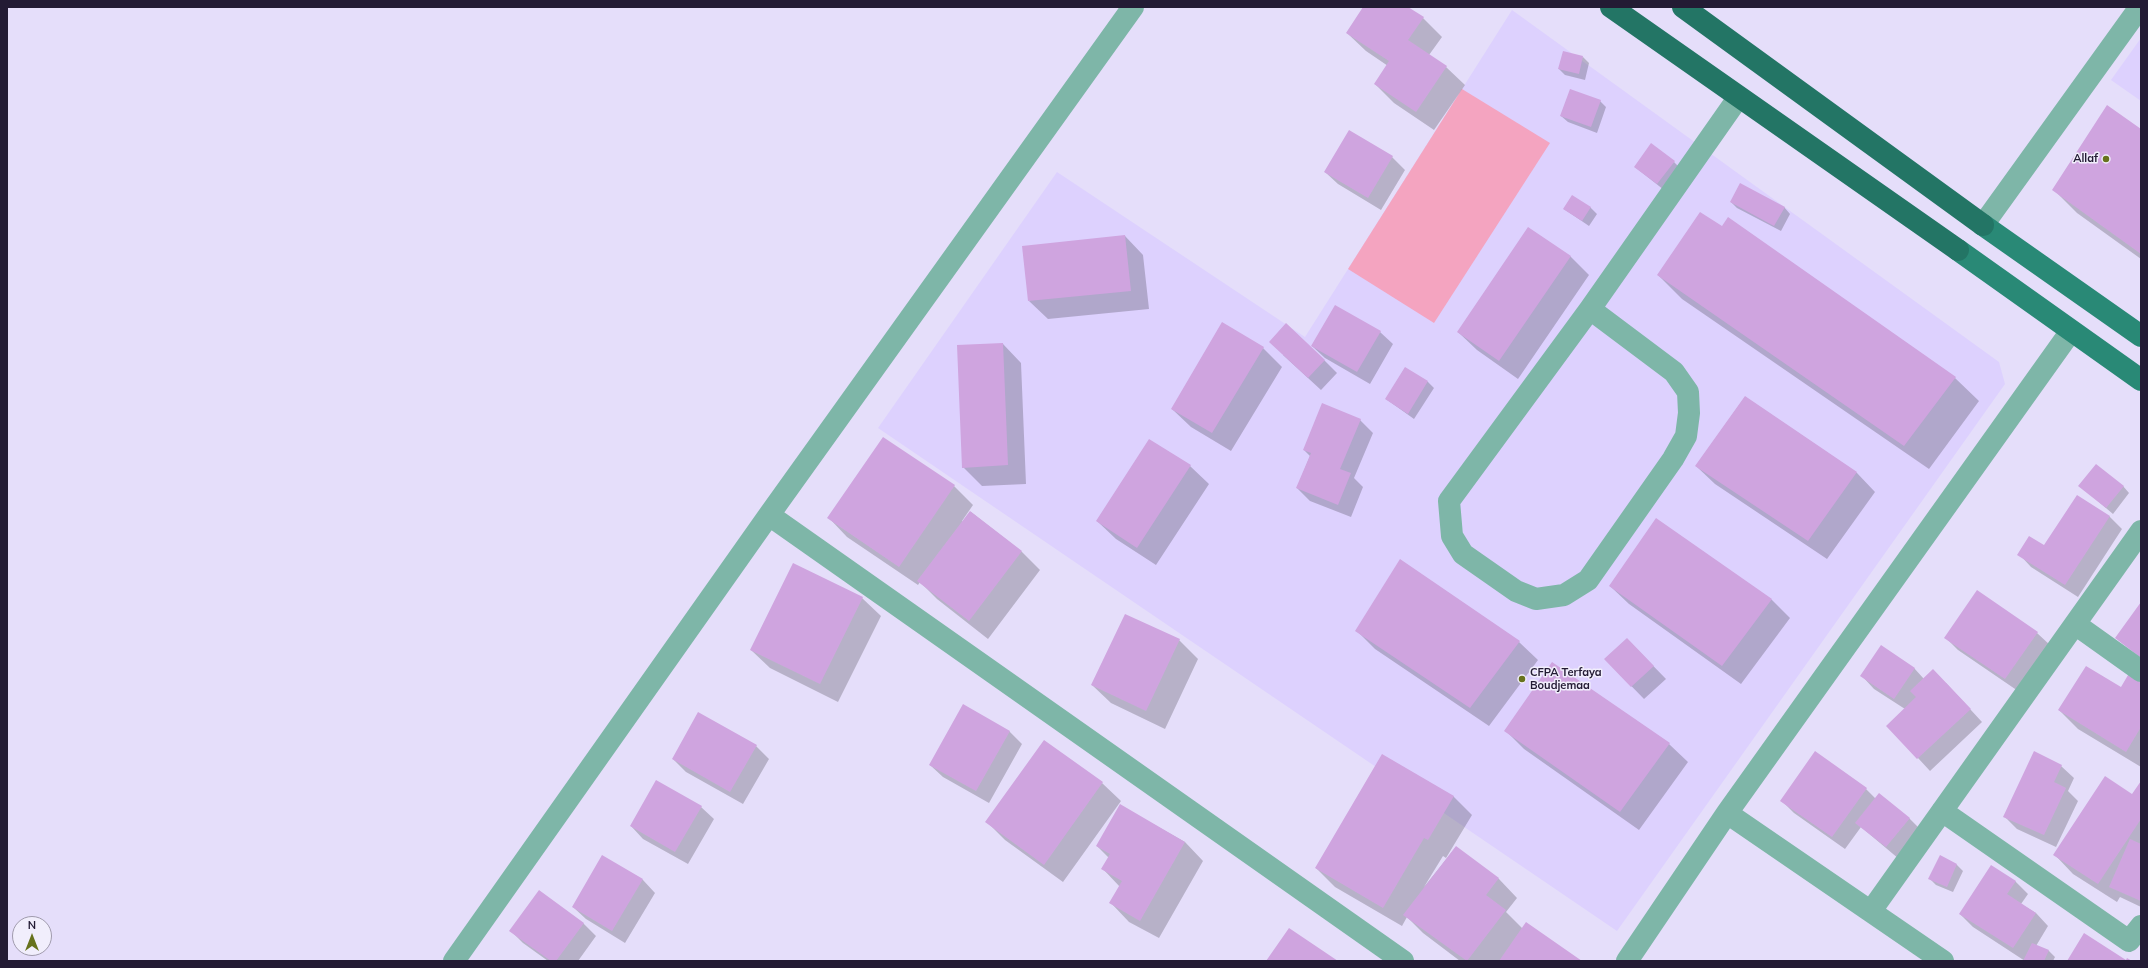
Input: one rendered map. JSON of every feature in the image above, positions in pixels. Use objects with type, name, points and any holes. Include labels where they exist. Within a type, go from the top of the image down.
[{"type":"highway","points":[[1611,7],[1738,98],[1958,250]]},
{"type":"highway","points":[[1684,7],[1983,225]]},
{"type":"main road","points":[[1983,225],[2141,336]]},
{"type":"main road","points":[[1958,250],[2141,380]]},
{"type":"street","points":[[454,961],[1133,7]]},
{"type":"street","points":[[1983,225],[2140,7]]},
{"type":"street","points":[[1590,308],[1674,372],[1688,392],[1689,413],[1686,436],[1673,459],[1588,580],[1564,595],[1536,599],[1516,591],[1463,554],[1452,536],[1449,501],[1590,308],[1738,98]]},
{"type":"street","points":[[1627,961],[1727,813],[2071,331]]},
{"type":"street","points":[[770,515],[1403,961]]},
{"type":"street","points":[[1870,911],[2141,531]]},
{"type":"street","points":[[2075,624],[2141,671]]},
{"type":"street","points":[[1942,811],[2129,941],[2141,926]]},
{"type":"street","points":[[1727,813],[1943,961]]},
{"type":"shaded area","name":"CFPA Terfaya Boudjemaa","points":[[1512,10],[1999,362],[2005,384],[1617,931],[878,428],[1057,172],[1305,337]]},
{"type":"shaded area","points":[[2141,38],[2141,101],[2111,80]]},
{"type":"shaded area","points":[[1462,89],[1550,143],[1434,323],[1348,269]]},
{"type":"building","points":[[1363,7],[1408,7],[1424,17],[1408,40],[1447,66],[1416,112],[1374,84],[1389,61],[1346,33]]},
{"type":"building","points":[[1563,51],[1583,56],[1579,74],[1558,69]]},
{"type":"building","points":[[1570,89],[1601,100],[1591,127],[1560,116]]},
{"type":"building","name":"Allaf","points":[[2107,105],[2141,129],[2141,254],[2052,190]]},
{"type":"building","points":[[1349,130],[1393,156],[1368,198],[1324,172]]},
{"type":"building","points":[[1651,143],[1675,161],[1657,184],[1634,167]]},
{"type":"building","points":[[1740,183],[1785,207],[1774,226],[1730,202]]},
{"type":"building","points":[[1572,195],[1591,207],[1582,221],[1563,209]]},
{"type":"building","points":[[1700,212],[1722,226],[1728,217],[1956,377],[1904,446],[1657,275]]},
{"type":"building","points":[[1528,227],[1571,256],[1499,361],[1457,332]]},
{"type":"building","points":[[1125,235],[1131,291],[1028,301],[1022,246]]},
{"type":"building","points":[[1335,305],[1381,331],[1357,372],[1311,346]]},
{"type":"building","points":[[1222,322],[1264,347],[1212,433],[1171,409]]},
{"type":"building","points":[[1286,323],[1325,360],[1308,378],[1269,342]]},
{"type":"building","points":[[1003,343],[1008,465],[962,468],[957,345]]},
{"type":"building","points":[[1405,367],[1428,381],[1408,414],[1385,399]]},
{"type":"building","points":[[1745,396],[1857,472],[1808,541],[1695,466]]},
{"type":"building","points":[[1322,403],[1361,419],[1340,469],[1351,473],[1338,505],[1296,488],[1311,453],[1303,450]]},
{"type":"building","points":[[883,437],[955,485],[899,567],[827,518]]},
{"type":"building","points":[[1149,439],[1191,465],[1137,548],[1096,521]]},
{"type":"building","points":[[2096,464],[2124,486],[2106,508],[2078,486]]},
{"type":"building","points":[[2077,495],[2110,516],[2065,585],[2017,555],[2029,536],[2044,545]]},
{"type":"building","points":[[970,511],[1022,551],[969,621],[917,581]]},
{"type":"building","points":[[1656,518],[1772,599],[1722,666],[1609,586]]},
{"type":"building","points":[[1400,559],[1520,641],[1470,708],[1355,631]]},
{"type":"building","points":[[793,563],[863,597],[820,684],[750,650]]},
{"type":"building","points":[[1977,590],[2038,632],[2005,679],[1944,638]]},
{"type":"building","points":[[2141,602],[2141,658],[2115,638]]},
{"type":"building","points":[[1125,614],[1180,639],[1146,711],[1091,685]]},
{"type":"building","points":[[1627,638],[1654,666],[1631,687],[1604,659]]},
{"type":"building","points":[[1881,645],[1915,668],[1894,699],[1860,676]]},
{"type":"building","points":[[1552,662],[1670,743],[1620,812],[1504,731]]},
{"type":"building","points":[[2086,666],[2121,687],[2131,670],[2141,676],[2141,727],[2126,752],[2058,710]]},
{"type":"building","points":[[1933,669],[1971,709],[1917,759],[1886,726],[1916,697],[1910,691]]},
{"type":"building","points":[[963,704],[1010,731],[976,791],[929,765]]},
{"type":"building","points":[[698,712],[757,745],[730,792],[672,759]]},
{"type":"building","points":[[1044,740],[1103,782],[1044,865],[985,822]]},
{"type":"building","points":[[1815,751],[1867,788],[1832,837],[1780,801]]},
{"type":"building","points":[[2034,751],[2062,765],[2054,782],[2066,788],[2044,835],[2003,817]]},
{"type":"building","points":[[1382,754],[1454,796],[1428,840],[1424,838],[1383,908],[1315,868]]},
{"type":"building","points":[[2105,776],[2132,794],[2141,781],[2141,819],[2098,884],[2053,855]]},
{"type":"building","points":[[656,780],[702,806],[675,852],[630,826]]},
{"type":"building","points":[[1879,793],[1910,818],[1886,847],[1855,823]]},
{"type":"building","points":[[1120,804],[1185,842],[1140,921],[1109,903],[1122,881],[1101,869],[1110,854],[1096,846]]},
{"type":"building","points":[[2130,839],[2141,844],[2141,901],[2109,887]]},
{"type":"building","points":[[1456,846],[1499,878],[1486,895],[1506,910],[1467,961],[1403,915]]},
{"type":"building","points":[[602,855],[643,879],[612,931],[572,907]]},
{"type":"building","points":[[1940,855],[1957,864],[1947,887],[1928,879]]},
{"type":"building","points":[[1991,865],[2016,881],[2007,894],[2036,913],[2013,948],[1959,914]]},
{"type":"building","points":[[539,890],[584,923],[556,961],[551,961],[509,931]]},
{"type":"building","points":[[1526,922],[1582,961],[1499,961]]},
{"type":"building","points":[[1289,928],[1338,961],[1266,961]]},
{"type":"building","points":[[2084,933],[2126,960],[2127,958],[2132,961],[2067,961]]},
{"type":"building","points":[[2032,943],[2049,950],[2044,961],[2023,961]]},
{"type":"place","name":"Allaf","points":[[2106,159]]},
{"type":"place","name":"CFPA Terfaya Boudjemaa","points":[[1522,679]]}]
